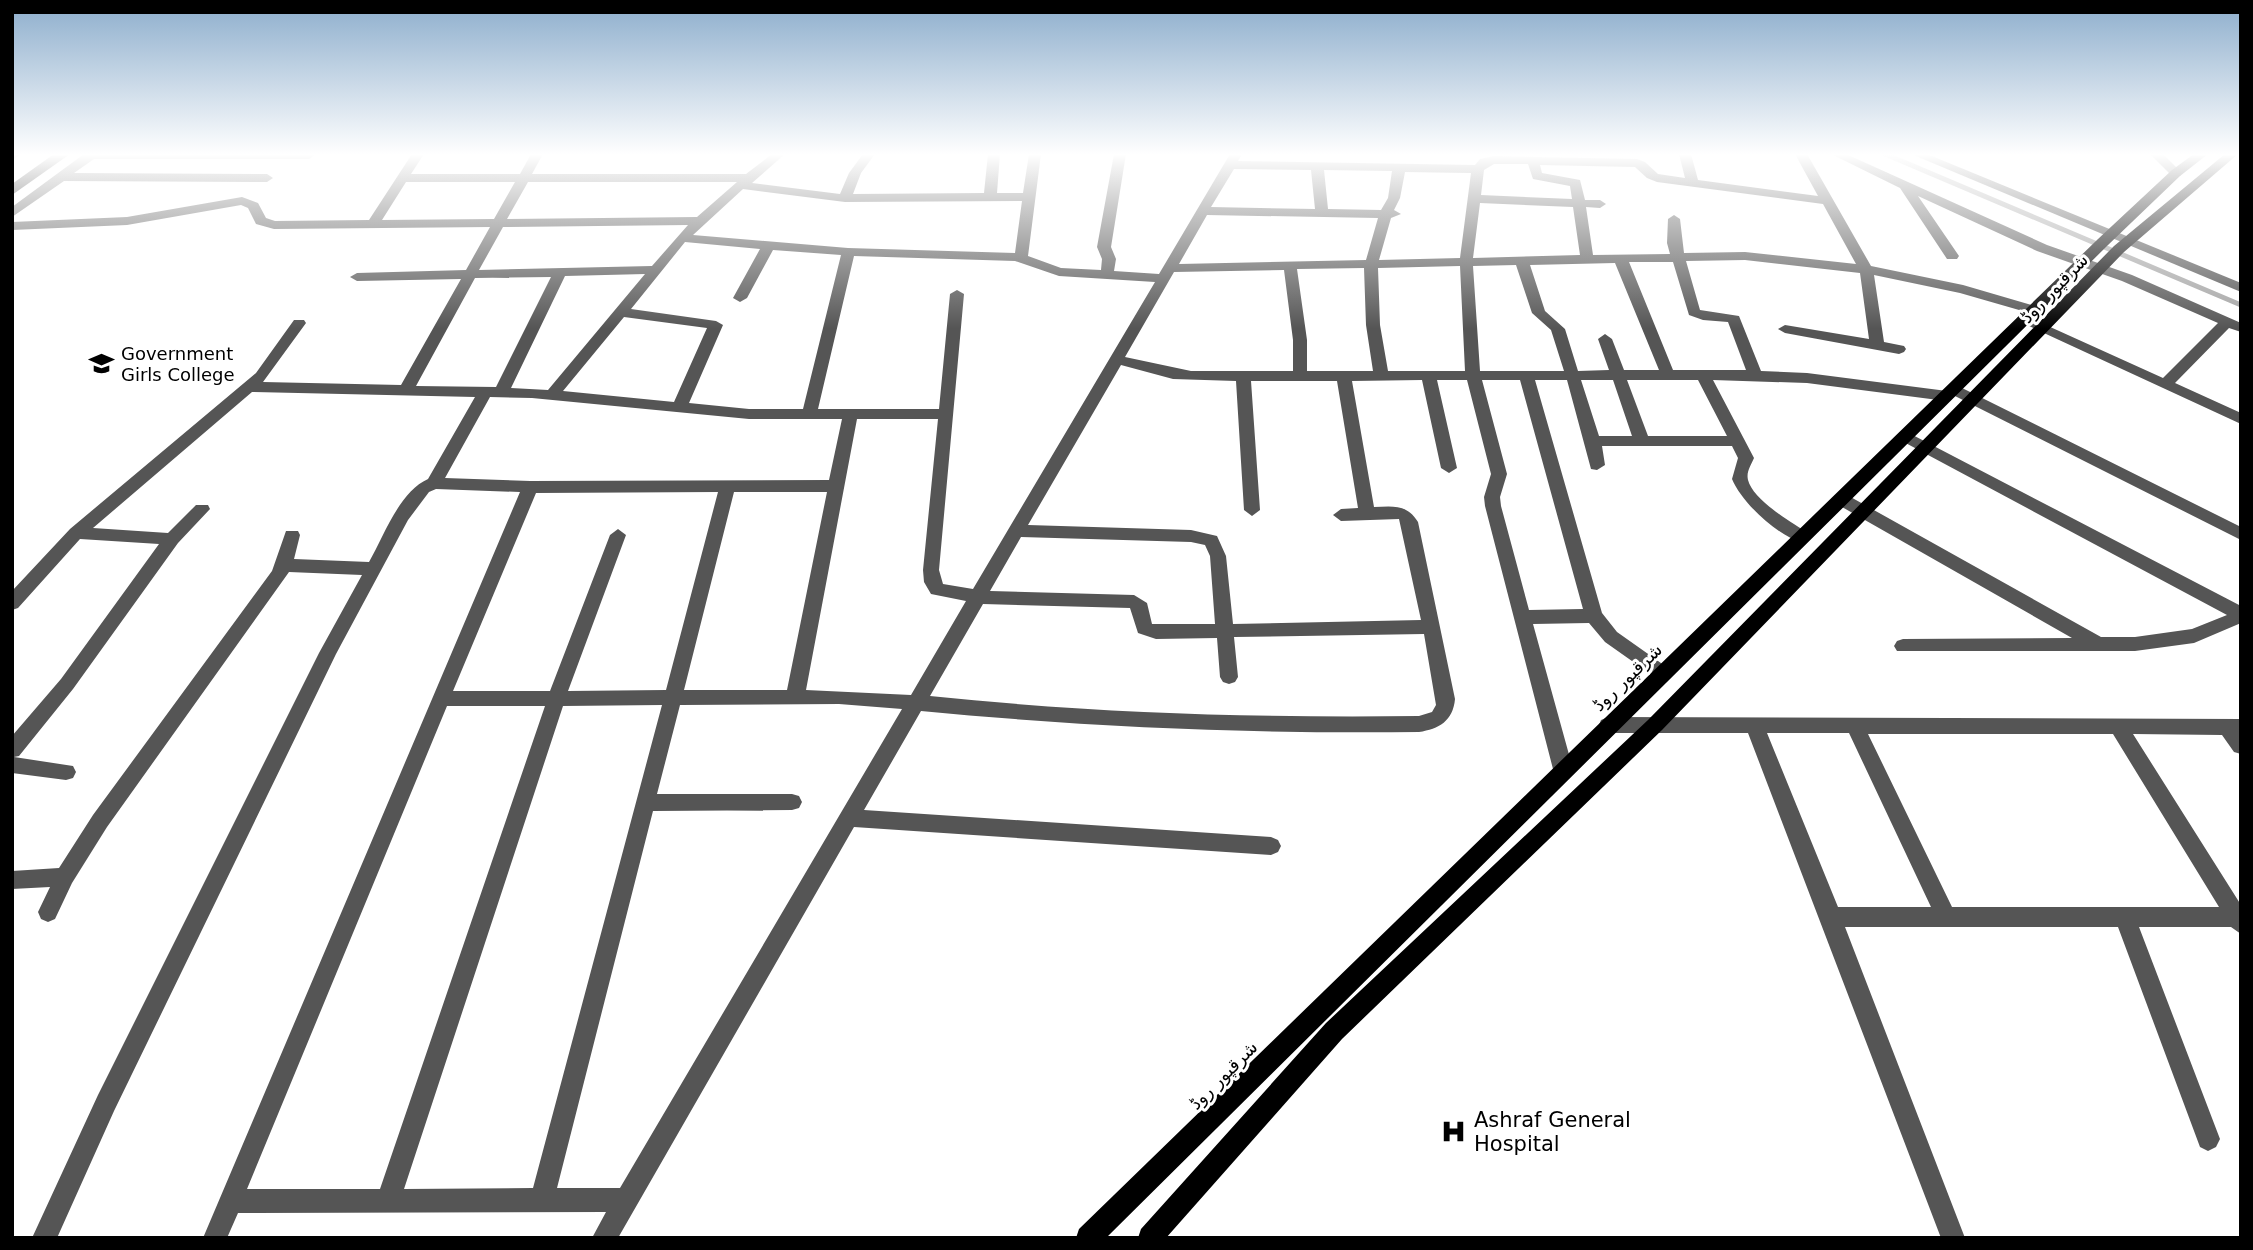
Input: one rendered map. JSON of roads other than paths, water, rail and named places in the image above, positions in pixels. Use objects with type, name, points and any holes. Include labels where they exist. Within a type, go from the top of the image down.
[{"type":"main road","name":"شرقپور روڈ","points":[[1150,1238],[1334,1031],[1656,725],[1862,511],[2043,330],[2093,266],[2106,239],[2134,212]]},
{"type":"main road","name":"شرقپور روڈ","points":[[1088,1238],[2028,315],[2123,246],[2163,212]]},
{"type":"street","points":[[12,226],[127,221],[177,212]]},
{"type":"street","points":[[256,212],[261,221],[274,225],[699,221]]},
{"type":"street","points":[[372,225],[380,212]]},
{"type":"street","points":[[406,390],[505,212]]},
{"type":"street","points":[[552,395],[682,237],[709,212]]},
{"type":"street","points":[[1021,258],[1027,212]]},
{"type":"street","points":[[1107,274],[1109,258],[1104,247],[1110,212]]},
{"type":"street","points":[[604,1238],[1202,212]]},
{"type":"street","points":[[1282,212],[1391,214],[1371,264],[1373,325],[1381,376]]},
{"type":"street","points":[[1472,212],[1466,262],[1473,375],[1499,474],[1492,497],[1493,506],[1563,769]]},
{"type":"street","points":[[1581,212],[1587,260]]},
{"type":"street","points":[[1833,212],[1867,271],[1877,345]]},
{"type":"street","points":[[1923,212],[1952,256]]},
{"type":"street","points":[[1965,212],[2042,248],[2126,278],[2234,325],[2165,385]]},
{"type":"street","points":[[2047,212],[2123,246],[2241,288]]},
{"type":"street","points":[[1674,219],[1673,234],[1678,258],[1694,312],[1699,316],[1728,316],[1734,319],[1755,375]]},
{"type":"street","points":[[682,237],[848,252],[1021,258],[1059,271],[1107,274],[1290,265],[1715,256],[1784,259],[1968,289],[2028,315],[2043,330],[2241,419]]},
{"type":"street","points":[[740,298],[769,246]]},
{"type":"street","points":[[809,415],[848,252]]},
{"type":"street","points":[[1620,258],[1668,375]]},
{"type":"street","points":[[1522,262],[1539,313],[1558,329],[1593,441],[1597,465]]},
{"type":"street","points":[[1290,265],[1300,340],[1300,376]]},
{"type":"street","points":[[357,277],[655,270]]},
{"type":"street","points":[[434,484],[493,392],[560,272]]},
{"type":"street","points":[[957,294],[932,579],[937,589],[978,597],[1134,602],[1140,606],[1143,626],[1148,631],[1432,628]]},
{"type":"street","points":[[620,312],[716,325],[679,408]]},
{"type":"street","points":[[12,603],[76,533],[250,387],[284,348],[299,323]]},
{"type":"street","points":[[1785,329],[1899,349]]},
{"type":"street","points":[[1605,339],[1642,441]]},
{"type":"street","points":[[1116,359],[1173,374],[1755,375],[1950,393],[1975,400],[2241,534]]},
{"type":"street","points":[[1428,375],[1450,468]]},
{"type":"street","points":[[1526,375],[1594,617],[1611,637],[1662,673]]},
{"type":"street","points":[[1703,375],[1746,461],[1740,471],[1742,484],[1768,513],[1802,537]]},
{"type":"street","points":[[1243,376],[1252,510]]},
{"type":"street","points":[[1344,376],[1367,514]]},
{"type":"street","points":[[250,387],[552,395],[749,414],[946,414]]},
{"type":"street","points":[[795,697],[850,415]]},
{"type":"street","points":[[1906,436],[2241,615]]},
{"type":"street","points":[[1593,441],[1738,441]]},
{"type":"street","points":[[44,1238],[106,1103],[240,827],[373,569],[416,495],[425,486],[835,486]]},
{"type":"street","points":[[542,1200],[728,486]]},
{"type":"street","points":[[215,1238],[530,487]]},
{"type":"street","points":[[1841,499],[2100,645]]},
{"type":"street","points":[[12,750],[75,674],[172,539],[202,509]]},
{"type":"street","points":[[441,699],[880,699],[1055,716],[1287,726],[1428,723],[1440,718],[1446,699],[1410,522],[1405,515],[1397,512],[1341,515]]},
{"type":"street","points":[[1016,531],[1207,538],[1215,546],[1218,556],[1229,677]]},
{"type":"street","points":[[76,533],[172,539]]},
{"type":"street","points":[[48,912],[65,877],[100,821],[284,565],[292,535]]},
{"type":"street","points":[[388,1201],[557,697],[618,535]]},
{"type":"street","points":[[284,565],[373,569]]},
{"type":"street","points":[[1903,646],[2100,645],[2171,641],[2194,636],[2241,615]]},
{"type":"street","points":[[1523,617],[1594,617]]},
{"type":"street","points":[[1608,725],[2234,727],[2241,746]]},
{"type":"street","points":[[1755,726],[1832,917],[1953,1238]]},
{"type":"street","points":[[1855,726],[1946,917]]},
{"type":"street","points":[[2119,727],[2239,919]]},
{"type":"street","points":[[12,765],[66,772]]},
{"type":"street","points":[[647,803],[792,802]]},
{"type":"street","points":[[848,818],[1271,846]]},
{"type":"street","points":[[12,880],[65,877]]},
{"type":"street","points":[[1832,917],[2239,919]]},
{"type":"street","points":[[2125,917],[2208,1139]]},
{"type":"street","points":[[230,1201],[626,1200]]},
{"type":"waterway","points":[[2023,212],[2241,305]]},
{"type":"place","name":"Government Girls College","points":[[101,363]]},
{"type":"place","name":"Ashraf General Hospital","points":[[1454,1132]]}]
